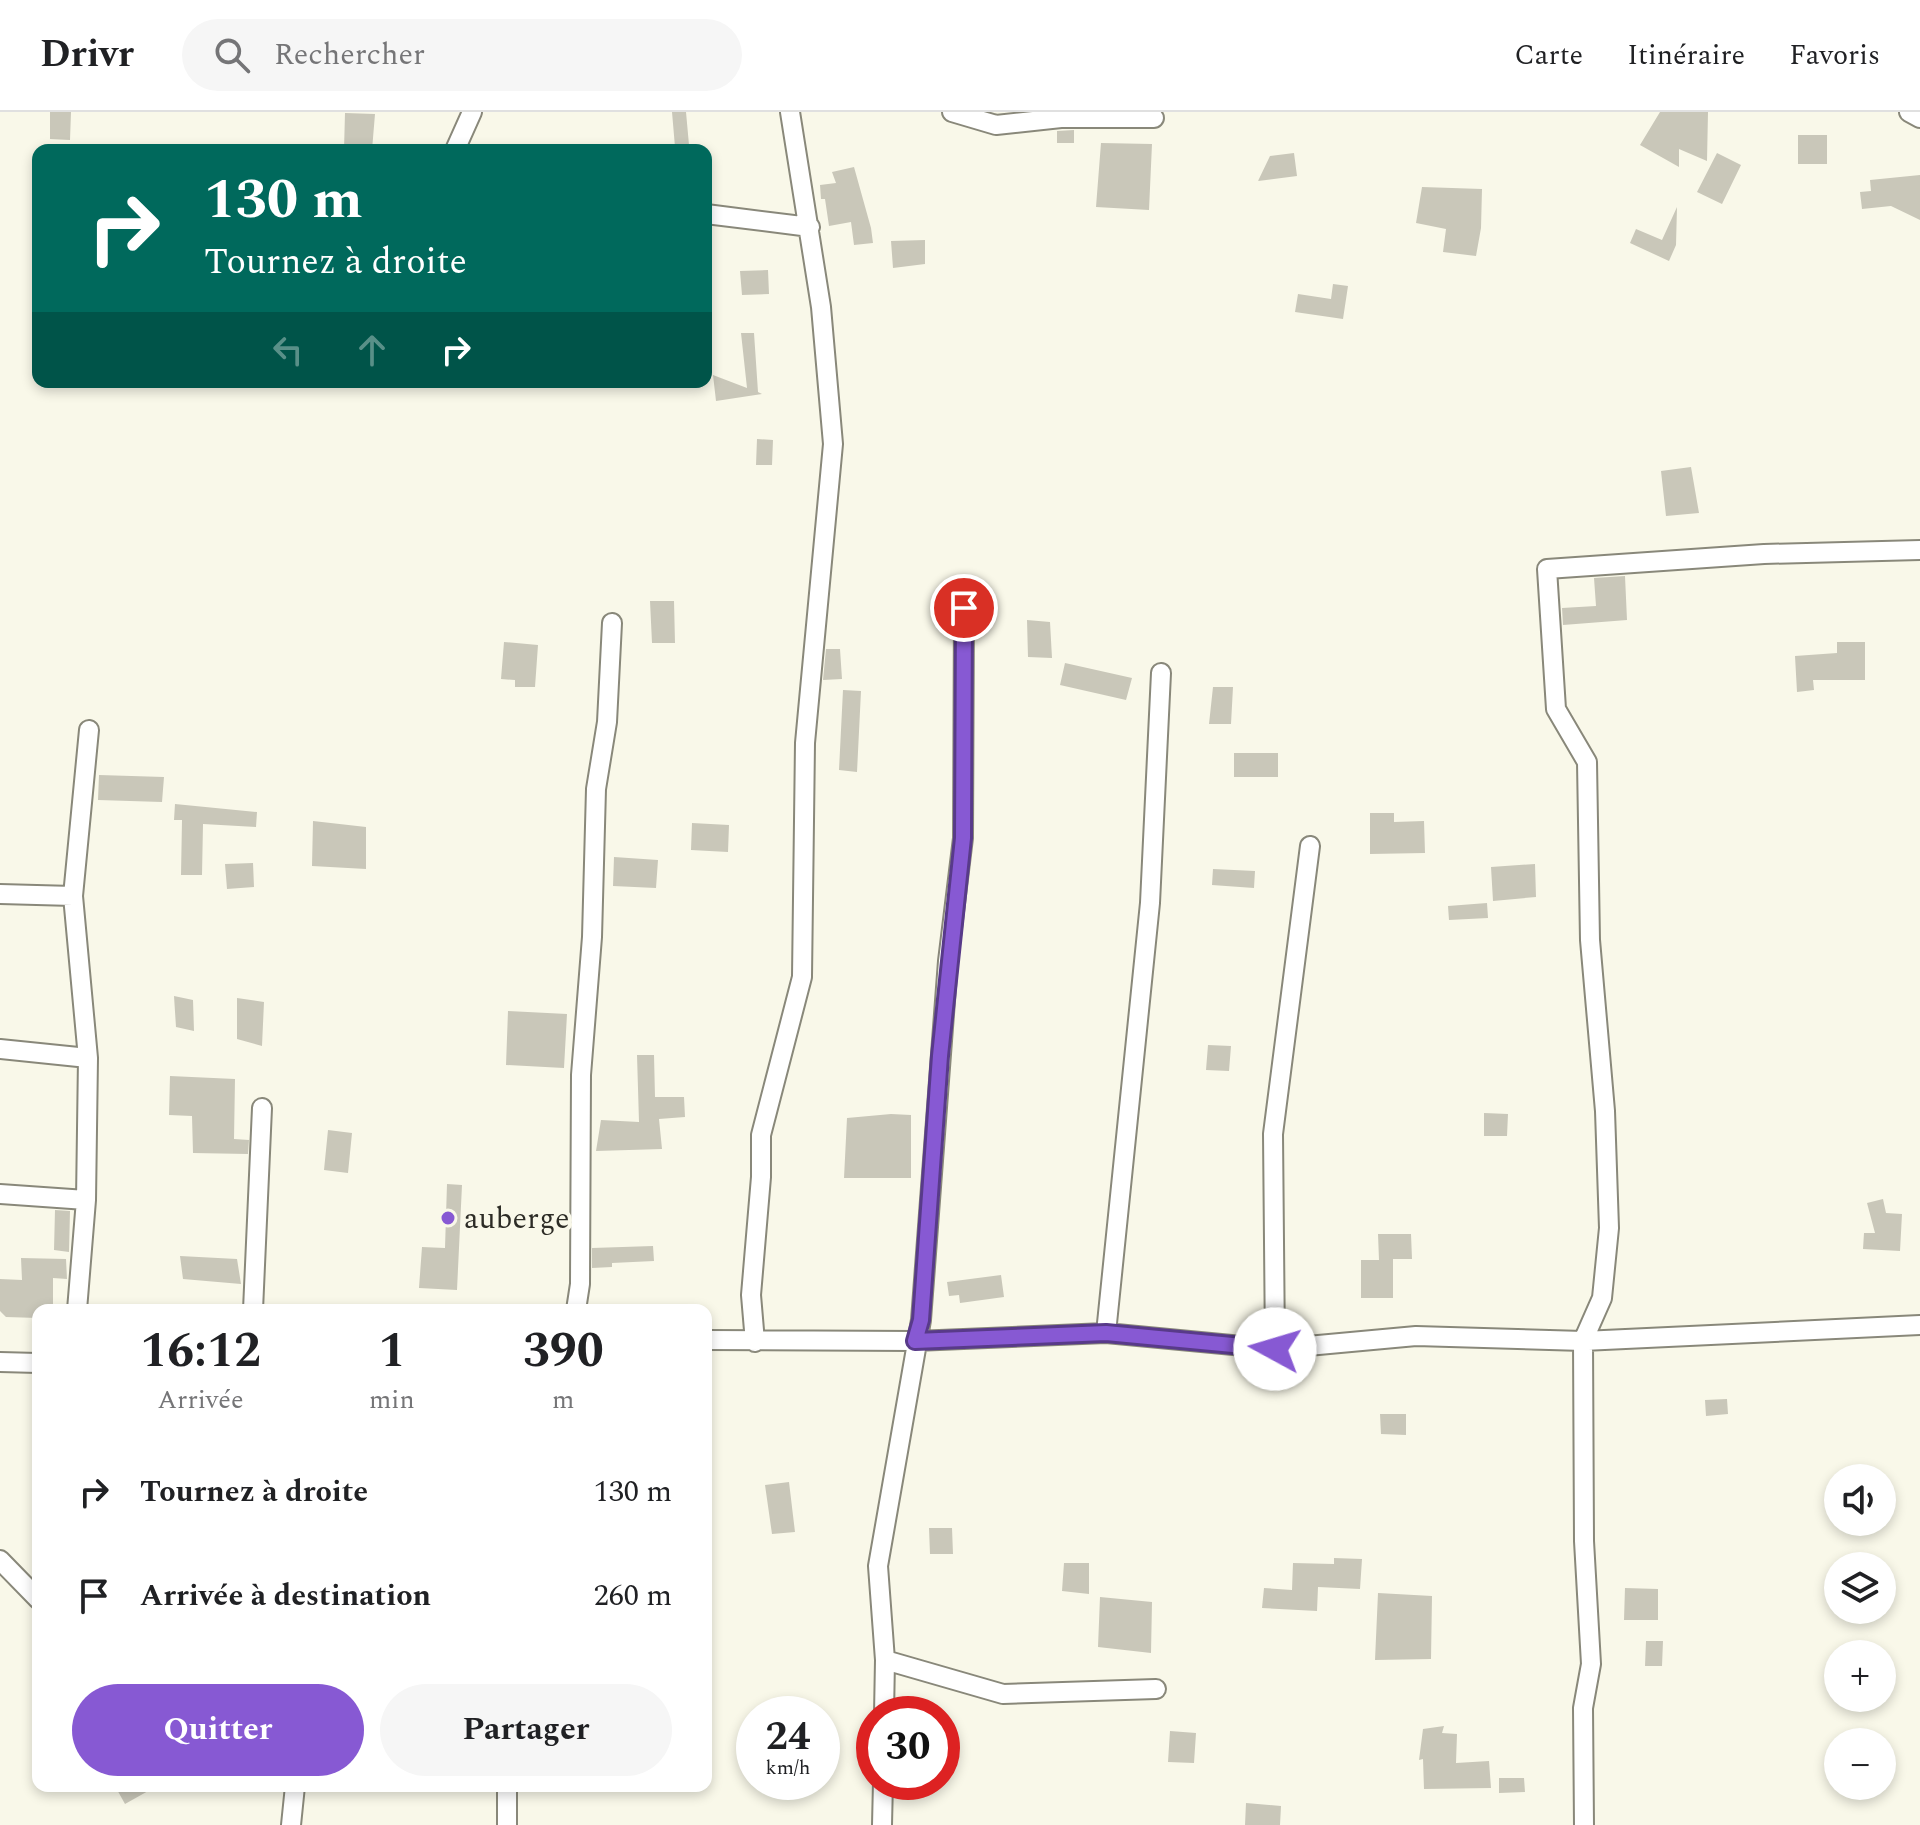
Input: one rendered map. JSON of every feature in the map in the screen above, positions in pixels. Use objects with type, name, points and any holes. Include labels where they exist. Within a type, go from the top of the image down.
[{"type":"street","points":[[458,144],[472,112]]},
{"type":"street","points":[[755,1342],[751,1295],[761,1177],[761,1135],[802,977],[805,743],[833,444],[821,307],[790,112]]},
{"type":"street","points":[[952,112],[996,125],[1061,118],[1154,118]]},
{"type":"street","points":[[1909,112],[1920,118]]},
{"type":"street","points":[[712,215],[810,227]]},
{"type":"street","points":[[1584,1825],[1583,1708],[1591,1664],[1584,1541],[1583,1341],[1602,1298],[1609,1228],[1605,1111],[1590,940],[1587,762],[1556,709],[1547,569],[1764,554],[1920,550]]},
{"type":"street","points":[[884,1696],[885,1660],[878,1566],[921,1320],[939,1072],[963,838],[964,608]]},
{"type":"street","points":[[577,1304],[580,1284],[581,1075],[592,937],[596,789],[607,722],[612,623]]},
{"type":"street","points":[[1106,1333],[1150,903],[1161,673]]},
{"type":"street","points":[[77,1304],[86,1200],[88,1058],[73,896],[89,730]]},
{"type":"street","points":[[1275,1349],[1273,1134],[1310,846]]},
{"type":"street","points":[[0,894],[73,896]]},
{"type":"street","points":[[0,1049],[88,1058]]},
{"type":"street","points":[[253,1304],[262,1108]]},
{"type":"street","points":[[0,1194],[86,1200]]},
{"type":"street","points":[[712,1340],[915,1341],[1106,1333],[1275,1349],[1416,1336],[1583,1341],[1920,1325]]},
{"type":"street","points":[[0,1362],[32,1363]]},
{"type":"street","points":[[0,1560],[32,1593]]},
{"type":"street","points":[[885,1660],[1003,1694],[1156,1689]]},
{"type":"street","points":[[291,1825],[294,1792]]},
{"type":"street","points":[[507,1792],[507,1825]]},
{"type":"street","points":[[882,1825],[883,1800]]},
{"type":"building","points":[[50,112],[71,112],[70,140],[50,139]]},
{"type":"building","points":[[672,112],[686,112],[689,144],[675,144]]},
{"type":"building","points":[[1660,112],[1708,112],[1707,161],[1679,149],[1679,167],[1640,145]]},
{"type":"building","points":[[345,113],[375,114],[372,144],[344,144]]},
{"type":"building","points":[[1074,130],[1074,143],[1057,143],[1057,131]]},
{"type":"building","points":[[1798,135],[1827,135],[1827,164],[1798,164]]},
{"type":"building","points":[[1101,143],[1152,144],[1149,210],[1096,207]]},
{"type":"building","points":[[1294,153],[1297,176],[1258,181],[1270,156]]},
{"type":"building","points":[[1717,153],[1741,165],[1722,204],[1697,192]]},
{"type":"building","points":[[854,167],[873,243],[854,245],[851,222],[829,226],[825,199],[821,199],[820,185],[836,183],[832,172]]},
{"type":"building","points":[[1920,175],[1920,220],[1891,206],[1862,209],[1860,192],[1871,191],[1870,180]]},
{"type":"building","points":[[1422,187],[1482,189],[1481,228],[1476,256],[1443,252],[1446,229],[1416,223]]},
{"type":"building","points":[[1677,207],[1676,245],[1669,261],[1630,243],[1636,229],[1662,240]]},
{"type":"building","points":[[925,240],[925,264],[893,268],[891,241]]},
{"type":"building","points":[[768,270],[769,294],[742,295],[740,271]]},
{"type":"building","points":[[1333,284],[1348,286],[1343,319],[1295,312],[1298,294],[1331,299]]},
{"type":"building","points":[[741,333],[754,333],[758,392],[762,394],[716,401],[713,375],[747,388]]},
{"type":"building","points":[[757,439],[773,440],[772,465],[756,465]]},
{"type":"building","points":[[1691,467],[1699,513],[1666,516],[1661,471]]},
{"type":"building","points":[[1625,576],[1627,620],[1563,625],[1562,608],[1596,606],[1594,578]]},
{"type":"building","points":[[650,601],[674,601],[675,643],[652,643]]},
{"type":"building","points":[[1027,620],[1050,622],[1052,658],[1028,657]]},
{"type":"building","points":[[504,642],[538,645],[535,687],[515,687],[515,680],[501,679]]},
{"type":"building","points":[[1837,642],[1865,642],[1865,680],[1813,680],[1814,690],[1797,692],[1795,656],[1837,653]]},
{"type":"building","points":[[826,649],[840,649],[842,679],[823,680]]},
{"type":"building","points":[[1065,663],[1132,678],[1126,700],[1060,685]]},
{"type":"building","points":[[1213,687],[1233,687],[1231,724],[1209,724]]},
{"type":"building","points":[[843,690],[861,691],[857,772],[839,770]]},
{"type":"building","points":[[1234,753],[1278,753],[1278,777],[1234,777]]},
{"type":"building","points":[[99,775],[164,777],[162,802],[98,800]]},
{"type":"building","points":[[175,804],[257,812],[256,827],[203,824],[202,875],[181,875],[182,820],[174,820]]},
{"type":"building","points":[[1370,813],[1394,813],[1394,822],[1424,821],[1425,853],[1370,854]]},
{"type":"building","points":[[313,821],[366,827],[366,869],[312,866]]},
{"type":"building","points":[[692,823],[729,825],[728,852],[691,850]]},
{"type":"building","points":[[614,857],[658,860],[656,888],[613,886]]},
{"type":"building","points":[[253,863],[254,887],[227,889],[225,864]]},
{"type":"building","points":[[1535,864],[1536,897],[1493,901],[1491,867]]},
{"type":"building","points":[[1213,869],[1255,871],[1254,888],[1212,885]]},
{"type":"building","points":[[1487,903],[1488,918],[1449,920],[1448,906]]},
{"type":"building","points":[[174,996],[193,1000],[194,1031],[176,1027]]},
{"type":"building","points":[[237,998],[264,1002],[262,1046],[237,1039]]},
{"type":"building","points":[[508,1011],[567,1014],[564,1068],[506,1065]]},
{"type":"building","points":[[1208,1045],[1231,1046],[1229,1071],[1206,1070]]},
{"type":"building","points":[[637,1055],[654,1055],[655,1097],[684,1097],[685,1117],[659,1119],[662,1149],[596,1151],[601,1120],[639,1122]]},
{"type":"building","points":[[170,1076],[235,1079],[234,1139],[249,1140],[248,1154],[193,1153],[192,1116],[169,1115]]},
{"type":"building","points":[[1484,1113],[1508,1114],[1507,1136],[1484,1136]]},
{"type":"building","points":[[911,1115],[911,1178],[844,1178],[847,1118]]},
{"type":"building","points":[[328,1130],[352,1133],[348,1173],[324,1170]]},
{"type":"building","points":[[447,1184],[462,1185],[457,1290],[419,1288],[422,1247],[445,1248]]},
{"type":"building","points":[[1883,1199],[1886,1213],[1902,1214],[1900,1251],[1863,1249],[1864,1233],[1875,1233],[1867,1203]]},
{"type":"building","points":[[55,1210],[70,1211],[69,1252],[54,1250]]},
{"type":"building","points":[[1378,1234],[1411,1234],[1412,1259],[1393,1259],[1393,1298],[1361,1298],[1361,1260],[1379,1260]]},
{"type":"building","points":[[653,1246],[654,1261],[612,1263],[612,1267],[592,1268],[592,1248]]},
{"type":"building","points":[[180,1256],[237,1259],[241,1284],[183,1279]]},
{"type":"building","points":[[21,1258],[66,1259],[67,1279],[53,1278],[53,1304],[32,1304],[32,1318],[6,1317],[0,1311],[0,1279],[22,1280]]},
{"type":"building","points":[[1001,1275],[1004,1297],[960,1303],[959,1295],[949,1296],[947,1282]]},
{"type":"building","points":[[1727,1399],[1728,1414],[1706,1416],[1705,1400]]},
{"type":"building","points":[[1380,1414],[1406,1414],[1406,1435],[1381,1434]]},
{"type":"building","points":[[789,1482],[795,1532],[772,1534],[765,1485]]},
{"type":"building","points":[[929,1528],[952,1528],[953,1554],[930,1554]]},
{"type":"building","points":[[1334,1558],[1362,1559],[1360,1589],[1318,1587],[1317,1611],[1262,1608],[1264,1588],[1292,1590],[1293,1563],[1334,1564]]},
{"type":"building","points":[[1064,1563],[1089,1563],[1089,1594],[1062,1591]]},
{"type":"building","points":[[1625,1588],[1658,1589],[1658,1620],[1624,1620]]},
{"type":"building","points":[[1378,1593],[1432,1596],[1431,1659],[1375,1660]]},
{"type":"building","points":[[1100,1597],[1152,1602],[1151,1653],[1098,1647]]},
{"type":"building","points":[[1646,1641],[1663,1641],[1662,1666],[1645,1666]]},
{"type":"building","points":[[1444,1726],[1442,1733],[1457,1734],[1456,1763],[1489,1761],[1491,1788],[1424,1789],[1423,1759],[1419,1760],[1423,1729]]},
{"type":"building","points":[[1170,1731],[1196,1733],[1194,1763],[1168,1762]]},
{"type":"building","points":[[1499,1778],[1524,1778],[1525,1792],[1499,1793]]},
{"type":"building","points":[[118,1792],[146,1792],[125,1804]]},
{"type":"building","points":[[1246,1803],[1281,1806],[1280,1825],[1245,1825]]},
{"type":"place","name":"auberge","points":[[448,1218]]},
{"type":"route","points":[[964,608],[963,838],[948,961],[926,1214],[921,1320],[915,1341],[1106,1333],[1275,1349]]}]
